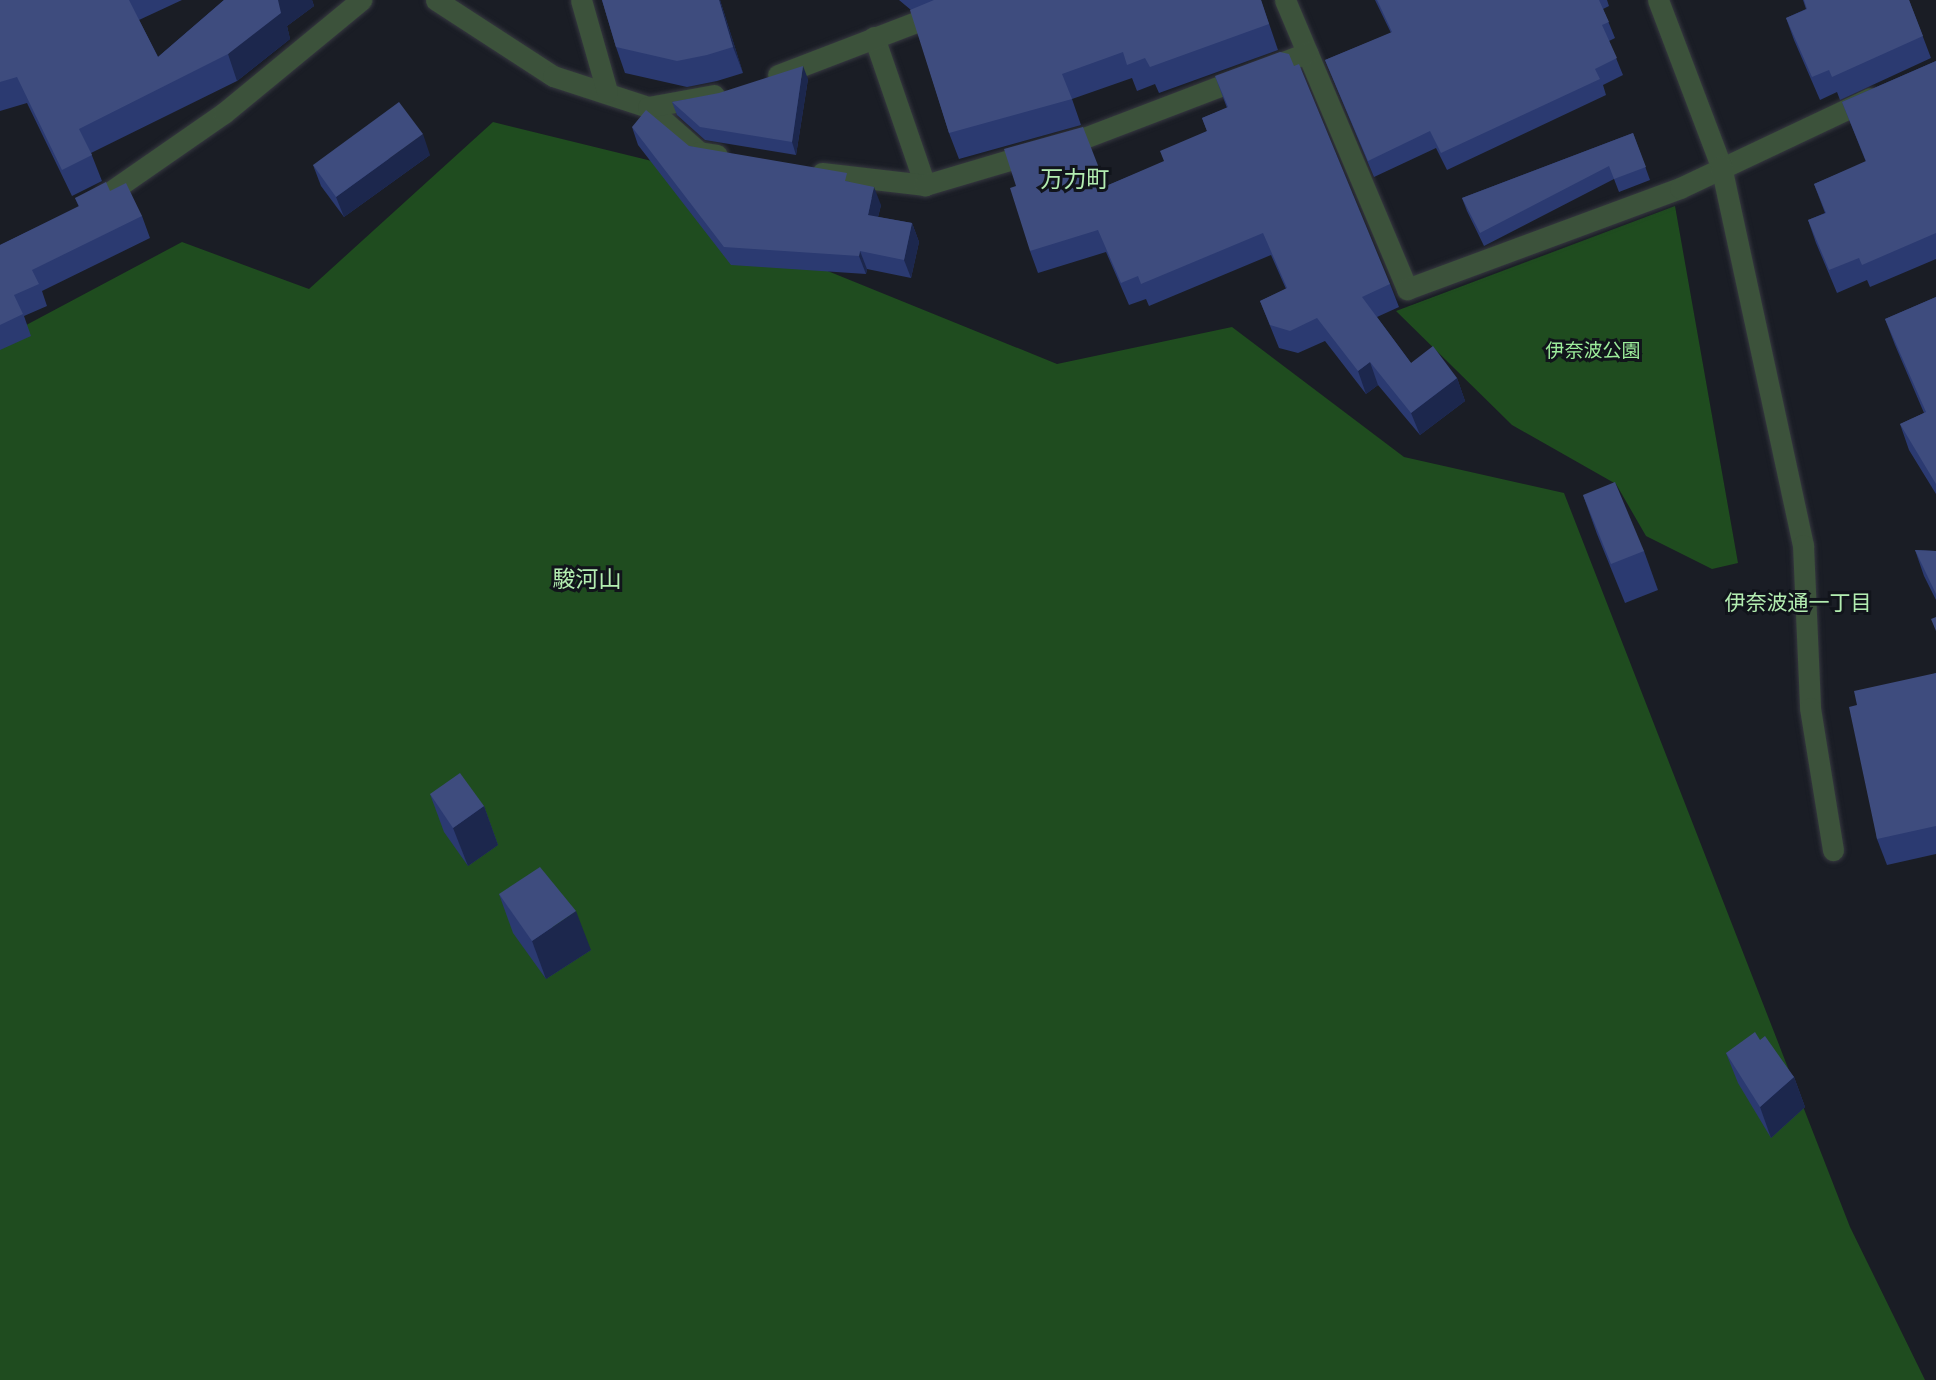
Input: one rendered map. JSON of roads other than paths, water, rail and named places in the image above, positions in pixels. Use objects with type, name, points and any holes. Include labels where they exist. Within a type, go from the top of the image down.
[{"type":"street","points":[[436,0],[553,76],[607,91],[648,107],[699,152],[738,159]]},
{"type":"street","points":[[581,0],[607,91]]},
{"type":"street","points":[[759,81],[973,0]]},
{"type":"street","points":[[1285,0],[1407,289],[1680,188],[1721,166],[1886,92]]},
{"type":"street","points":[[1658,0],[1721,166],[1803,545],[1810,708],[1833,850]]},
{"type":"street","points":[[88,205],[224,113],[353,2]]},
{"type":"street","points":[[874,37],[925,184]]},
{"type":"street","points":[[803,170],[907,187],[925,184],[1084,138],[1307,53]]},
{"type":"street","points":[[648,107],[733,90]]},
{"type":"district","name":"万力町","points":[[1075,179]]},
{"type":"district","name":"駿河山","points":[[587,579]]},
{"type":"district","name":"伊奈波通一丁目","points":[[1798,602]]},
{"type":"park label","name":"伊奈波公園","points":[[1593,351]]}]
